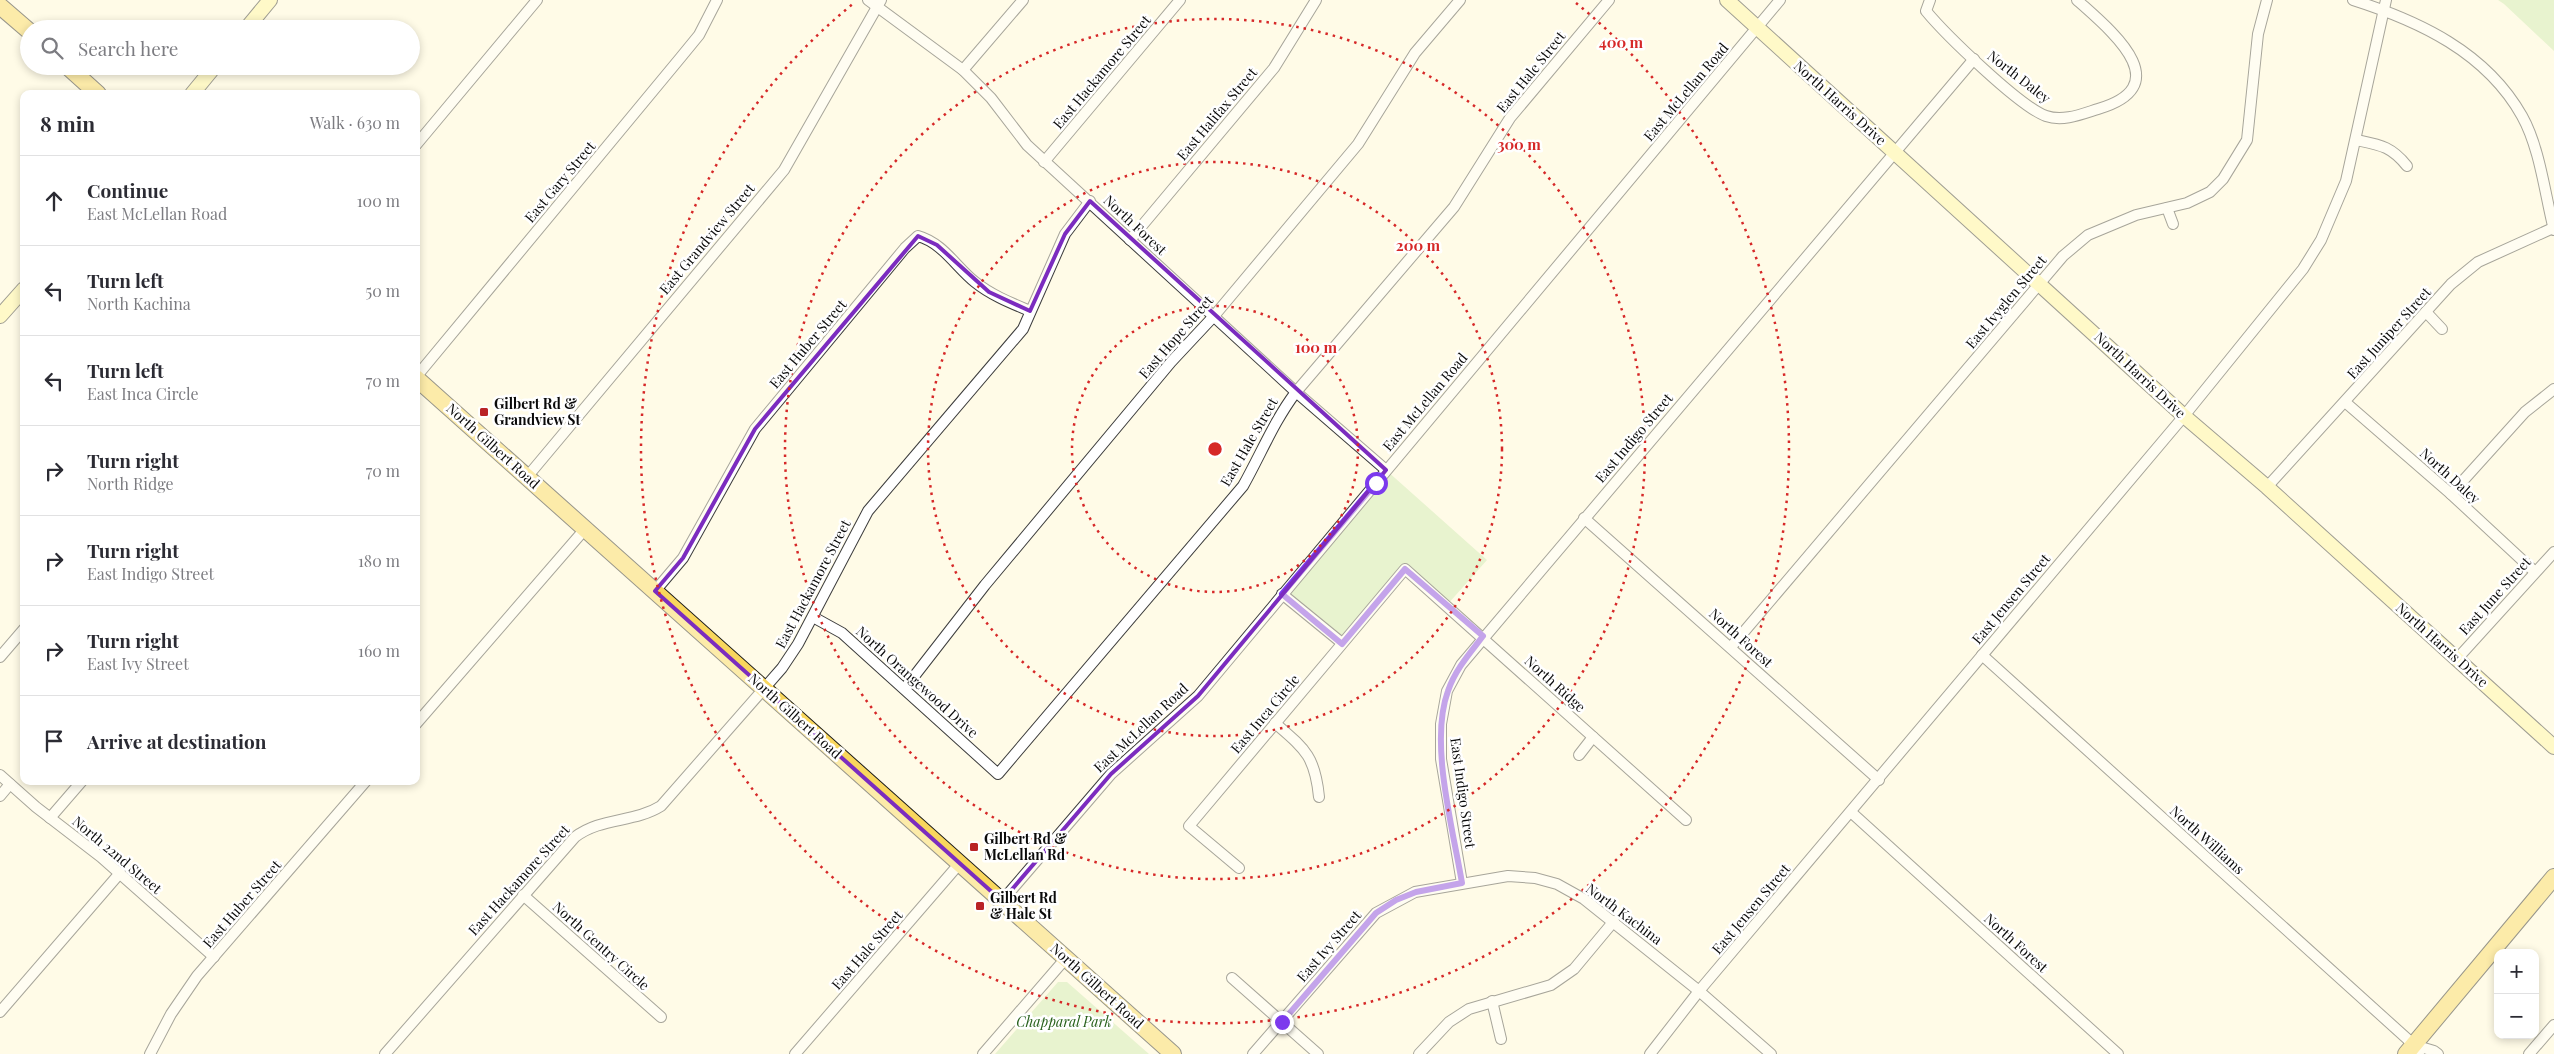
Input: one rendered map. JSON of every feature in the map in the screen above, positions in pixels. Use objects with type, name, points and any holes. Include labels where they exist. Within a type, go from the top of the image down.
[{"type":"main road","points":[[0,6],[20,24]]},
{"type":"main road","points":[[78,75],[94,90]]},
{"type":"main road","name":"North Gilbert Road","points":[[420,381],[1173,1054]]},
{"type":"main road","points":[[2413,1051],[2554,878]]},
{"type":"street","points":[[253,20],[270,0]]},
{"type":"street","points":[[420,140],[537,0]]},
{"type":"street","name":"East Gary Street","points":[[420,372],[681,57],[703,28],[717,0]]},
{"type":"street","points":[[964,70],[1023,0]]},
{"type":"street","name":"East Hackamore Street","points":[[1044,162],[1180,0]]},
{"type":"street","name":"East Halifax Street","points":[[1130,240],[1274,68],[1316,0]]},
{"type":"street","name":"East Hope Street","points":[[905,688],[985,585],[1171,362],[1214,316],[1358,144],[1415,53],[1460,0]]},
{"type":"street","name":"East Hale Street","points":[[998,774],[1243,486],[1263,451],[1278,416],[1296,392],[1454,207],[1510,118],[1608,0]]},
{"type":"street","name":"North Harris Drive","points":[[1727,0],[2184,416],[2267,486],[2554,747]]},
{"type":"street","name":"East McLellan Road","points":[[1002,901],[1111,774],[1198,696],[1780,0]]},
{"type":"street","name":"North Daley","points":[[1930,0],[1926,11],[1938,25],[2028,106],[2047,116],[2066,118],[2109,106],[2123,98],[2135,85],[2135,66],[2130,54],[2119,38],[2077,0]]},
{"type":"street","name":"East Ivyglen Street","points":[[1731,647],[2063,256],[2088,235],[2136,215],[2187,203],[2210,192],[2223,179],[2247,140],[2258,34],[2267,0]]},
{"type":"street","points":[[2353,0],[2384,5],[2438,34],[2464,50],[2506,93],[2523,117],[2550,196],[2554,229]]},
{"type":"street","name":"North Forest","points":[[875,2],[964,70],[991,98],[1027,145],[1044,162],[1090,201],[1296,392],[1386,470]]},
{"type":"street","name":"East Grandview Street","points":[[527,477],[784,170],[875,2]]},
{"type":"street","name":"East Jensen Street","points":[[1650,1054],[1699,992],[1852,813],[1982,655],[2184,416],[2303,269],[2321,240],[2346,181],[2384,5]]},
{"type":"street","name":"East Indigo Street","points":[[1462,883],[1441,759],[1440,724],[1447,691],[1461,665],[1483,636],[1974,59]]},
{"type":"street","points":[[195,90],[208,75]]},
{"type":"street","points":[[2356,140],[2384,146],[2396,153],[2407,166]]},
{"type":"street","name":"East Hackamore Street","points":[[385,1054],[568,844],[584,830],[603,822],[642,816],[661,806],[788,661],[868,511],[1023,328],[1065,234],[1090,201]]},
{"type":"street","points":[[2167,208],[2173,224]]},
{"type":"street","name":"East Juniper Street","points":[[2267,486],[2451,284],[2478,262],[2554,229]]},
{"type":"street","name":"East Huber Street","points":[[655,591],[683,558],[755,429],[905,248],[918,236],[937,245],[974,282],[1004,300],[1030,311]]},
{"type":"street","points":[[0,316],[20,294]]},
{"type":"street","points":[[2426,312],[2442,329]]},
{"type":"street","points":[[2450,494],[2525,412],[2554,389]]},
{"type":"street","name":"North Daley","points":[[2345,402],[2535,572]]},
{"type":"street","name":"North Forest","points":[[1584,518],[1879,780]]},
{"type":"street","points":[[420,719],[585,529]]},
{"type":"street","name":"East June Street","points":[[2457,659],[2554,552]]},
{"type":"street","name":"North Ridge","points":[[1405,569],[1483,636],[1686,820]]},
{"type":"street","name":"East Inca Circle","points":[[1239,868],[1188,826],[1405,569]]},
{"type":"street","points":[[1282,594],[1342,644]]},
{"type":"street","name":"North Orangewood Drive","points":[[813,617],[842,633],[998,774]]},
{"type":"street","points":[[0,657],[20,634]]},
{"type":"street","name":"North Williams","points":[[1982,655],[2413,1051],[2434,1050],[2438,1054]]},
{"type":"street","points":[[1275,723],[1311,758],[1317,776],[1319,797]]},
{"type":"street","points":[[1579,755],[1593,737]]},
{"type":"street","name":"North 22nd Street","points":[[0,776],[120,873],[214,957]]},
{"type":"street","points":[[0,796],[10,784]]},
{"type":"street","points":[[50,818],[79,785]]},
{"type":"street","name":"East Huber Street","points":[[150,1054],[179,1001],[214,957],[363,785]]},
{"type":"street","name":"North Forest","points":[[1852,813],[2118,1054]]},
{"type":"street","name":"East Hale Street","points":[[795,1054],[960,864]]},
{"type":"street","points":[[0,1012],[120,873]]},
{"type":"street","name":"North Kachina","points":[[1462,883],[1508,876],[1535,878],[1566,889],[1584,899],[1614,921],[1771,1054]]},
{"type":"street","name":"East Ivy Street","points":[[1253,1054],[1376,913],[1396,900],[1416,892],[1462,883]]},
{"type":"street","name":"North Gentry Circle","points":[[523,895],[661,1017]]},
{"type":"street","points":[[1419,1054],[1448,1022],[1469,1008],[1551,984],[1574,969],[1614,921]]},
{"type":"street","points":[[983,1054],[1066,958]]},
{"type":"street","points":[[1232,978],[1318,1054]]},
{"type":"street","points":[[1492,1001],[1501,1039]]},
{"type":"street","points":[[2530,1054],[2554,1025]]},
{"type":"highlighted area","points":[[1090,201],[1386,470],[1198,696],[1111,774],[1002,901],[655,591],[683,558],[755,429],[918,236],[937,245],[989,292],[1030,311],[1065,234]]},
{"type":"green space","points":[[2498,0],[2554,0],[2554,51],[2504,4]]},
{"type":"green space","points":[[1386,470],[1487,560],[1447,605],[1405,569],[1342,643],[1282,594]]},
{"type":"green space","name":"Chapparal Park","points":[[1058,982],[1067,982],[1149,1054],[995,1054]]},
{"type":"place","name":"Gilbert Rd & Grandview St","points":[[484,412]]},
{"type":"place","name":"Gilbert Rd & McLellan Rd","points":[[974,847]]},
{"type":"place","name":"Gilbert Rd & Hale St","points":[[980,906]]},
{"type":"route","points":[[1282,1022],[1376,913],[1396,900],[1416,892],[1462,883],[1441,759],[1440,724],[1447,691],[1461,665],[1483,636],[1405,569],[1342,644],[1282,594],[1376,483]]}]
